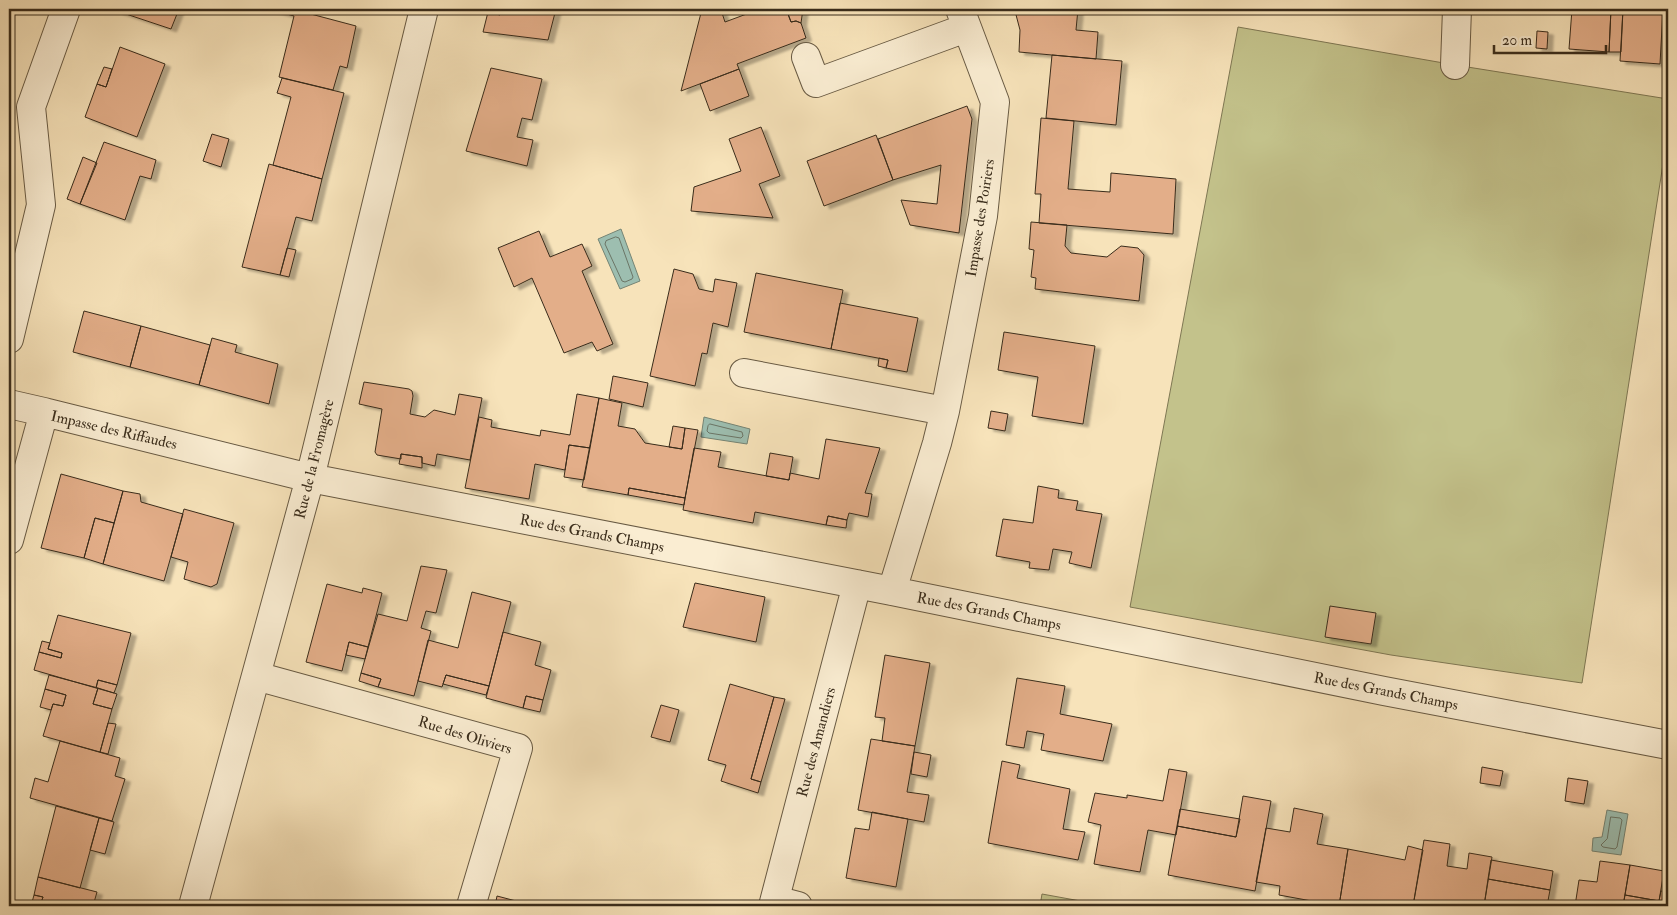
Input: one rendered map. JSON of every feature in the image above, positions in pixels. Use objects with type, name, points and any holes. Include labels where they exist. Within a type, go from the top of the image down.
[{"type":"street","points":[[9,339],[41,206],[31,107],[66,9]]},
{"type":"street","name":"Rue de la Fromagère","points":[[193,906],[310,478],[424,9]]},
{"type":"street","points":[[1455,65],[1457,9]]},
{"type":"street","name":"Impasse des Poiriers","points":[[806,57],[816,83],[963,18],[995,102],[982,216],[945,411],[892,591]]},
{"type":"street","points":[[744,373],[945,411]]},
{"type":"street","points":[[9,404],[44,412]]},
{"type":"street","name":"Impasse des Riffaudes","points":[[9,540],[44,412],[310,478]]},
{"type":"street","name":"Rue des Grands Champs","points":[[310,478],[892,591],[1374,689],[1668,744]]},
{"type":"street","name":"Rue des Amandiers","points":[[782,904],[856,584]]},
{"type":"street","name":"Rue des Oliviers","points":[[256,676],[518,748],[470,906]]},
{"type":"shaded area","points":[[1238,27],[1455,65],[1668,99],[1668,132],[1582,683],[1391,655],[1130,607]]},
{"type":"shaded area","points":[[1042,894],[1108,906],[1040,906]]},
{"type":"water","points":[[621,229],[640,281],[620,289],[598,239]]},
{"type":"water","points":[[704,417],[750,429],[747,444],[701,437]]},
{"type":"water","points":[[1607,810],[1628,814],[1621,855],[1592,851],[1593,838],[1602,837]]},
{"type":"building","points":[[118,9],[179,9],[171,29],[117,11]]},
{"type":"building","points":[[269,9],[308,9],[307,13],[356,26],[347,68],[340,66],[333,90],[279,77],[294,16]]},
{"type":"building","points":[[502,9],[556,9],[548,40],[483,32],[488,12],[500,15]]},
{"type":"building","points":[[702,9],[721,10],[725,22],[760,9],[802,9],[788,14],[791,22],[801,23],[806,38],[737,64],[739,69],[681,91]]},
{"type":"building","points":[[803,9],[801,23],[791,22],[788,14]]},
{"type":"building","points":[[1022,9],[1078,9],[1076,30],[1098,32],[1096,59],[1019,52],[1020,30],[1015,11]]},
{"type":"building","points":[[1572,9],[1611,9],[1609,52],[1569,49]]},
{"type":"building","points":[[1611,9],[1623,9],[1621,52],[1609,52]]},
{"type":"building","points":[[1623,9],[1663,9],[1660,64],[1620,61]]},
{"type":"building","points":[[1537,31],[1548,32],[1547,49],[1536,48]]},
{"type":"building","points":[[120,47],[165,64],[137,137],[85,117],[97,84],[106,87]]},
{"type":"building","points":[[1052,55],[1122,61],[1116,125],[1046,118]]},
{"type":"building","points":[[104,67],[112,69],[106,87],[97,84]]},
{"type":"building","points":[[491,68],[542,79],[532,120],[522,118],[517,137],[533,140],[527,166],[466,151]]},
{"type":"building","points":[[739,69],[749,96],[710,111],[700,84]]},
{"type":"building","points":[[282,78],[344,93],[322,179],[273,165],[291,97],[277,93]]},
{"type":"building","points":[[967,106],[972,119],[959,233],[910,225],[901,200],[937,204],[941,165],[893,180],[878,139]]},
{"type":"building","points":[[1041,118],[1074,121],[1068,189],[1110,192],[1111,173],[1176,179],[1173,234],[1039,223],[1041,194],[1035,194]]},
{"type":"building","points":[[761,127],[780,176],[759,184],[773,218],[691,211],[694,187],[741,171],[729,139]]},
{"type":"building","points":[[212,134],[229,139],[221,167],[203,161]]},
{"type":"building","points":[[876,135],[893,180],[824,206],[807,161]]},
{"type":"building","points":[[104,142],[156,160],[151,179],[140,176],[125,220],[80,204]]},
{"type":"building","points":[[83,157],[97,163],[80,204],[67,199]]},
{"type":"building","points":[[269,164],[322,179],[312,221],[296,217],[280,275],[242,267]]},
{"type":"building","points":[[1031,222],[1067,225],[1065,246],[1071,253],[1107,257],[1121,246],[1138,248],[1144,255],[1139,301],[1035,289],[1036,278],[1031,277],[1034,250],[1029,249]]},
{"type":"building","points":[[539,231],[550,257],[582,244],[592,266],[582,271],[613,344],[597,351],[592,342],[564,353],[532,278],[514,287],[498,248]]},
{"type":"building","points":[[287,248],[296,250],[289,277],[280,275]]},
{"type":"building","points":[[674,269],[693,274],[699,289],[713,292],[715,279],[737,283],[728,327],[713,323],[707,354],[702,353],[695,386],[650,376]]},
{"type":"building","points":[[756,273],[843,290],[831,349],[744,332]]},
{"type":"building","points":[[840,303],[918,318],[907,372],[886,368],[888,360],[831,349]]},
{"type":"building","points":[[84,311],[141,326],[130,367],[73,352]]},
{"type":"building","points":[[141,326],[210,345],[199,385],[130,367]]},
{"type":"building","points":[[1004,332],[1095,346],[1083,424],[1032,416],[1038,377],[998,370]]},
{"type":"building","points":[[212,338],[237,345],[235,352],[278,364],[269,404],[199,385]]},
{"type":"building","points":[[879,358],[888,360],[886,368],[878,366]]},
{"type":"building","points":[[613,376],[648,383],[643,407],[609,399]]},
{"type":"building","points":[[364,382],[409,389],[412,391],[413,396],[410,414],[425,417],[434,410],[455,415],[459,394],[482,398],[470,460],[437,454],[435,466],[422,463],[422,457],[401,454],[401,459],[377,455],[375,452],[382,409],[359,404]]},
{"type":"building","points":[[577,394],[599,398],[590,448],[569,445],[565,470],[535,464],[529,499],[465,488],[479,417],[492,420],[491,427],[540,436],[541,430],[570,435]]},
{"type":"building","points":[[599,398],[622,403],[618,426],[635,429],[645,443],[682,449],[685,428],[698,430],[685,498],[629,488],[628,495],[582,487]]},
{"type":"building","points":[[991,411],[1008,414],[1005,431],[988,428]]},
{"type":"building","points":[[673,426],[685,428],[682,449],[669,447]]},
{"type":"building","points":[[826,439],[880,448],[865,493],[872,494],[868,517],[849,513],[847,520],[828,516],[826,525],[755,512],[753,523],[683,510],[694,448],[721,452],[718,467],[789,480],[790,473],[819,479]]},
{"type":"building","points":[[569,445],[590,448],[584,480],[564,477]]},
{"type":"building","points":[[770,453],[793,457],[789,480],[766,476]]},
{"type":"building","points":[[401,454],[422,457],[422,468],[399,464]]},
{"type":"building","points":[[61,474],[123,491],[114,523],[95,518],[84,558],[41,548]]},
{"type":"building","points":[[1038,486],[1059,490],[1058,498],[1078,501],[1076,510],[1102,514],[1091,568],[1069,563],[1072,552],[1053,549],[1049,570],[1029,568],[1030,562],[996,556],[1003,519],[1033,523]]},
{"type":"building","points":[[629,488],[685,498],[684,505],[628,495]]},
{"type":"building","points":[[123,491],[140,494],[141,502],[183,514],[164,581],[103,564]]},
{"type":"building","points":[[184,509],[234,523],[217,584],[211,587],[184,579],[188,562],[171,557]]},
{"type":"building","points":[[828,516],[847,520],[846,528],[826,525]]},
{"type":"building","points":[[95,518],[114,523],[103,564],[84,558]]},
{"type":"building","points":[[421,566],[447,570],[436,613],[426,611],[421,628],[431,631],[414,696],[378,687],[381,679],[361,673],[378,614],[407,621]]},
{"type":"building","points":[[695,583],[765,597],[756,642],[683,627]]},
{"type":"building","points":[[327,584],[362,593],[363,588],[382,593],[368,647],[349,642],[342,671],[306,662]]},
{"type":"building","points":[[472,592],[511,602],[489,686],[446,675],[442,687],[418,681],[428,640],[458,648]]},
{"type":"building","points":[[1330,606],[1376,613],[1371,644],[1325,637]]},
{"type":"building","points":[[58,615],[131,633],[117,685],[98,680],[96,688],[34,670],[39,652],[61,658],[62,653],[48,649]]},
{"type":"building","points":[[503,632],[541,642],[535,665],[551,670],[543,700],[526,696],[523,708],[486,698]]},
{"type":"building","points":[[42,641],[50,643],[48,649],[62,653],[61,658],[39,652]]},
{"type":"building","points":[[349,642],[368,647],[365,659],[346,655]]},
{"type":"building","points":[[885,655],[930,663],[915,746],[882,741],[885,718],[875,717]]},
{"type":"building","points":[[361,673],[381,679],[378,687],[359,681]]},
{"type":"building","points":[[49,675],[98,688],[93,704],[112,709],[100,752],[43,736],[53,704],[63,706],[66,695],[45,689]]},
{"type":"building","points":[[446,675],[489,686],[486,695],[443,684]]},
{"type":"building","points":[[1017,678],[1065,686],[1060,714],[1112,724],[1103,761],[1041,750],[1044,734],[1027,731],[1024,748],[1006,745]]},
{"type":"building","points":[[98,680],[117,685],[114,693],[96,688]]},
{"type":"building","points":[[730,684],[774,697],[751,779],[761,782],[758,793],[721,781],[726,765],[708,760]]},
{"type":"building","points":[[98,688],[117,694],[112,709],[93,704]]},
{"type":"building","points":[[45,689],[66,695],[63,706],[53,704],[51,710],[40,707]]},
{"type":"building","points":[[526,696],[543,700],[540,712],[523,708]]},
{"type":"building","points":[[774,697],[785,699],[761,782],[751,779]]},
{"type":"building","points":[[661,705],[679,710],[670,742],[651,737]]},
{"type":"building","points":[[108,723],[116,724],[108,754],[100,752]]},
{"type":"building","points":[[871,739],[915,746],[907,792],[929,795],[924,822],[858,810]]},
{"type":"building","points":[[60,741],[120,758],[115,776],[125,779],[112,821],[30,798],[35,778],[48,782]]},
{"type":"building","points":[[914,752],[931,755],[927,777],[911,774]]},
{"type":"building","points":[[1002,761],[1020,765],[1017,778],[1070,789],[1063,829],[1085,832],[1078,860],[988,843]]},
{"type":"building","points":[[1482,767],[1503,771],[1500,786],[1480,783]]},
{"type":"building","points":[[1169,769],[1187,772],[1176,835],[1148,830],[1140,872],[1094,864],[1101,825],[1088,822],[1095,793],[1127,798],[1127,795],[1163,801]]},
{"type":"building","points":[[1568,778],[1588,781],[1584,804],[1565,801]]},
{"type":"building","points":[[1243,796],[1271,801],[1255,891],[1168,875],[1177,826],[1236,837]]},
{"type":"building","points":[[56,806],[99,818],[80,888],[38,877]]},
{"type":"building","points":[[1294,808],[1323,814],[1317,844],[1348,849],[1339,906],[1279,895],[1280,886],[1256,882],[1266,828],[1290,832]]},
{"type":"building","points":[[1180,809],[1240,819],[1236,837],[1177,826]]},
{"type":"building","points":[[872,812],[908,819],[896,887],[846,878],[855,828],[869,830]]},
{"type":"building","points":[[99,818],[114,822],[105,854],[90,850]]},
{"type":"building","points":[[1424,840],[1450,844],[1447,866],[1467,869],[1469,853],[1492,857],[1484,906],[1413,906]]},
{"type":"building","points":[[1408,846],[1423,850],[1413,906],[1339,906],[1348,849],[1405,860]]},
{"type":"building","points":[[1491,860],[1553,871],[1550,890],[1488,879]]},
{"type":"building","points":[[1600,861],[1630,865],[1623,906],[1575,906],[1579,880],[1597,882]]},
{"type":"building","points":[[1630,865],[1664,871],[1659,901],[1625,895]]},
{"type":"building","points":[[38,877],[97,892],[93,906],[40,906],[43,897],[34,895]]},
{"type":"building","points":[[1488,879],[1550,890],[1547,906],[1484,906]]},
{"type":"building","points":[[1661,891],[1668,892],[1668,906],[1623,906],[1625,895],[1659,901]]},
{"type":"building","points":[[34,895],[43,897],[40,906],[31,906]]},
{"type":"building","points":[[497,896],[535,906],[495,906]]}]
